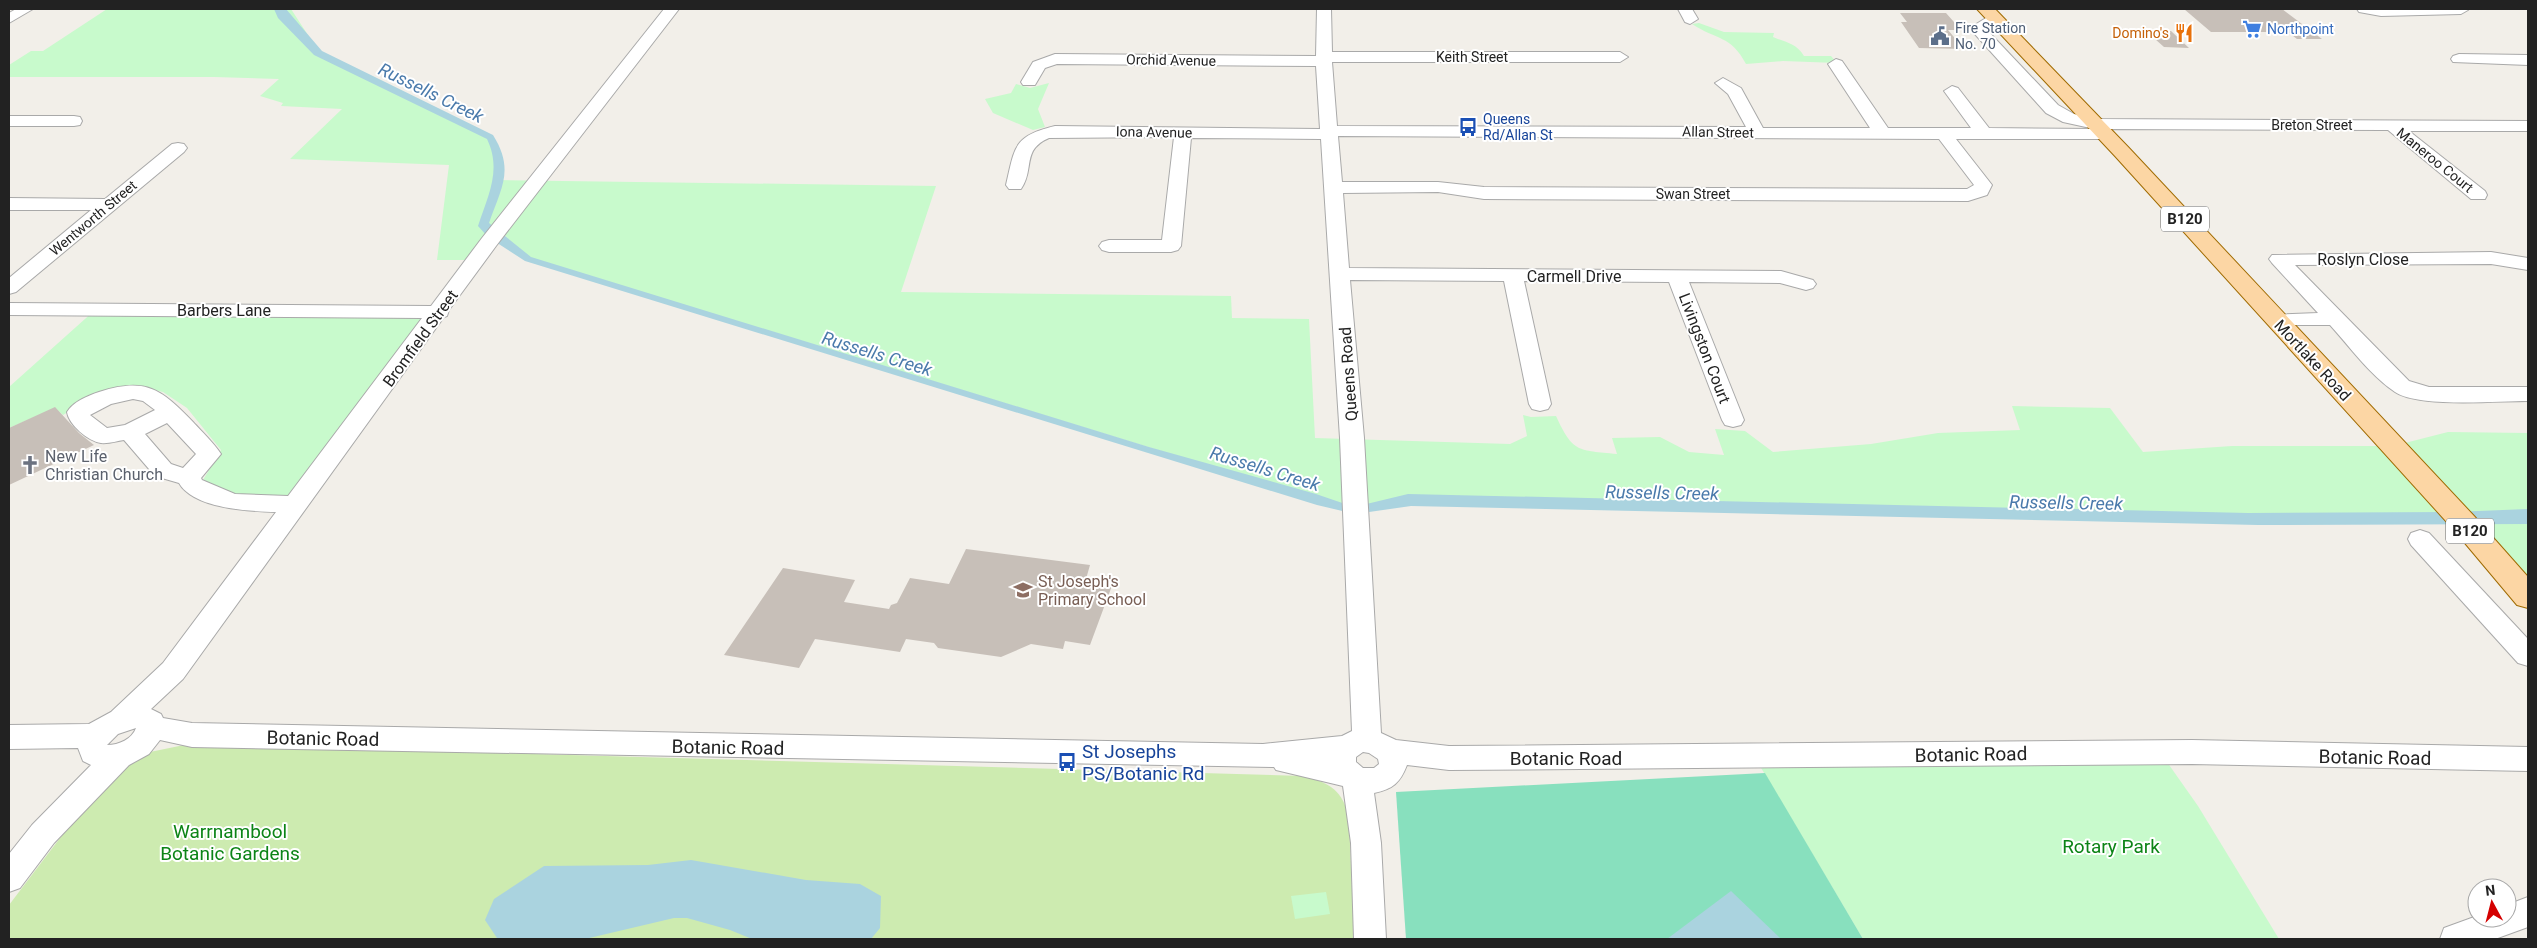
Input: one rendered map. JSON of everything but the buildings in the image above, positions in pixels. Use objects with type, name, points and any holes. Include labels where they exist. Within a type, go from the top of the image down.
[{"type":"main road","name":"Mortlake Road","points":[[1990,13],[2101,129],[2464,523],[2528,597]]},
{"type":"street","points":[[9,20],[26,9]]},
{"type":"street","name":"Bromfield Street","points":[[110,749],[146,739],[140,722],[173,670],[497,233],[672,9]]},
{"type":"street","name":"Queens Road","points":[[1324,9],[1324,59],[1341,274],[1369,762],[1366,843],[1370,939]]},
{"type":"street","points":[[2364,9],[2381,12],[2461,10]]},
{"type":"street","name":"Keith Street","points":[[1324,59],[1620,57]]},
{"type":"street","name":"Orchid Avenue","points":[[1029,82],[1039,65],[1055,59],[1324,59]]},
{"type":"street","points":[[2459,59],[2528,60]]},
{"type":"street","points":[[1838,64],[1883,134]]},
{"type":"street","points":[[1723,83],[1735,91],[1757,133]]},
{"type":"street","points":[[1952,91],[1984,134]]},
{"type":"street","points":[[9,120],[74,121]]},
{"type":"street","name":"Breton Street","points":[[2101,129],[2392,125],[2528,127]]},
{"type":"street","name":"Maneroo Court","points":[[2392,125],[2478,195]]},
{"type":"street","name":"Allan Street","points":[[1330,132],[1984,134],[2101,129]]},
{"type":"street","name":"Iona Avenue","points":[[1015,186],[1026,143],[1032,137],[1042,133],[1055,131],[1183,133],[1330,132]]},
{"type":"street","points":[[1109,246],[1171,246],[1183,133]]},
{"type":"street","name":"Swan Street","points":[[1334,188],[1438,187],[1514,193],[1968,195],[1981,191],[1983,186],[1944,134]]},
{"type":"street","name":"Wentworth Street","points":[[9,288],[178,148]]},
{"type":"street","points":[[9,204],[109,205]]},
{"type":"street","name":"Roslyn Close","points":[[2525,390],[2429,394],[2410,391],[2394,380],[2333,319],[2279,259],[2491,258],[2528,264]]},
{"type":"street","name":"Carmell Drive","points":[[1341,274],[1781,277],[1806,284]]},
{"type":"street","points":[[1513,276],[1540,404]]},
{"type":"street","name":"Livingston Court","points":[[1677,277],[1733,420]]},
{"type":"street","name":"Barbers Lane","points":[[9,309],[440,312]]},
{"type":"street","points":[[2275,319],[2333,319]]},
{"type":"street","points":[[168,413],[130,432],[103,436],[79,418],[78,412],[91,403],[118,395],[139,392],[153,397],[209,454],[188,476]]},
{"type":"street","points":[[130,432],[163,470],[188,476],[193,486],[232,502],[296,505]]},
{"type":"street","points":[[2420,539],[2528,656]]},
{"type":"street","name":"Botanic Road","points":[[140,722],[192,735]]},
{"type":"street","name":"Botanic Road","points":[[9,737],[110,749],[192,735],[1263,756],[1369,762],[1449,758],[2192,752],[2519,762]]},
{"type":"street","points":[[9,878],[110,749]]},
{"type":"street","points":[[2456,939],[2528,912]]},
{"type":"green space","points":[[107,9],[291,9],[319,52],[490,136],[498,180],[936,186],[901,292],[1231,296],[1232,318],[1309,319],[1315,438],[1510,444],[1527,436],[1523,415],[1531,417],[1556,416],[1572,443],[1593,452],[1617,454],[1612,438],[1660,437],[1689,452],[1724,455],[1715,429],[1745,431],[1773,452],[1871,444],[1938,433],[2020,430],[2012,406],[2110,408],[2143,452],[2232,446],[2393,446],[2448,432],[2528,433],[2528,597],[2459,518],[1409,501],[1355,510],[528,258],[499,230],[476,260],[437,260],[449,165],[290,159],[342,109],[281,106],[283,103],[260,96],[279,79],[214,77],[9,77],[9,65],[31,51],[43,51]]},
{"type":"green space","points":[[1699,23],[1724,32],[1774,33],[1773,37],[1794,45],[1804,56],[1831,56],[1837,63],[1783,61],[1746,64],[1735,48],[1729,43],[1692,24]]},
{"type":"green space","points":[[1049,83],[1038,109],[1045,127],[1033,130],[993,113],[985,99],[1011,93],[1016,84],[1030,88]]},
{"type":"green space","points":[[95,310],[440,312],[302,497],[226,496],[203,480],[221,450],[187,408],[163,392],[135,386],[94,396],[63,415],[55,408],[9,428],[9,387]]},
{"type":"green space","name":"Warrnambool Botanic Gardens","points":[[189,744],[1303,776],[1334,789],[1339,794],[1346,809],[1349,819],[1354,939],[9,939],[9,905],[108,775],[150,752]]},
{"type":"green space","name":"Rotary Park","points":[[2160,752],[2198,806],[2279,939],[1863,939],[1754,756]]},
{"type":"green space","points":[[1765,773],[1863,939],[1406,939],[1396,792]]},
{"type":"green space","points":[[1326,892],[1330,914],[1295,919],[1291,896]]},
{"type":"water","points":[[274,9],[286,9],[322,51],[493,135],[500,147],[505,169],[504,179],[489,223],[531,257],[1149,447],[1316,494],[1354,507],[1408,494],[2248,513],[2453,512],[2528,509],[2528,524],[2258,525],[1411,506],[1355,514],[1317,505],[525,261],[488,237],[478,226],[492,182],[493,161],[487,139],[314,55],[278,18]]},
{"type":"water","points":[[691,860],[806,880],[860,884],[881,896],[880,928],[871,939],[752,939],[730,930],[687,918],[674,918],[585,939],[500,939],[497,938],[485,920],[494,899],[544,866],[648,865]]},
{"type":"water","points":[[1731,891],[1781,939],[1667,939]]},
{"type":"place","name":"Northpoint","points":[[2252,29]]},
{"type":"place","name":"Domino's","points":[[2184,33]]},
{"type":"place","name":"Fire Station No. 70","points":[[1940,36]]},
{"type":"place","name":"Queens Rd/Allan St","points":[[1468,127]]},
{"type":"place","name":"New Life Christian Church","points":[[30,465]]},
{"type":"place","name":"St Joseph's Primary School","points":[[1023,590]]},
{"type":"place","name":"St Josephs PS/Botanic Rd","points":[[1067,762]]},
{"type":"water label","name":"Russells Creek","points":[[431,93]]},
{"type":"water label","name":"Russells Creek","points":[[877,354]]},
{"type":"water label","name":"Russells Creek","points":[[1265,469]]},
{"type":"water label","name":"Russells Creek","points":[[1662,493]]},
{"type":"water label","name":"Russells Creek","points":[[2066,503]]}]
